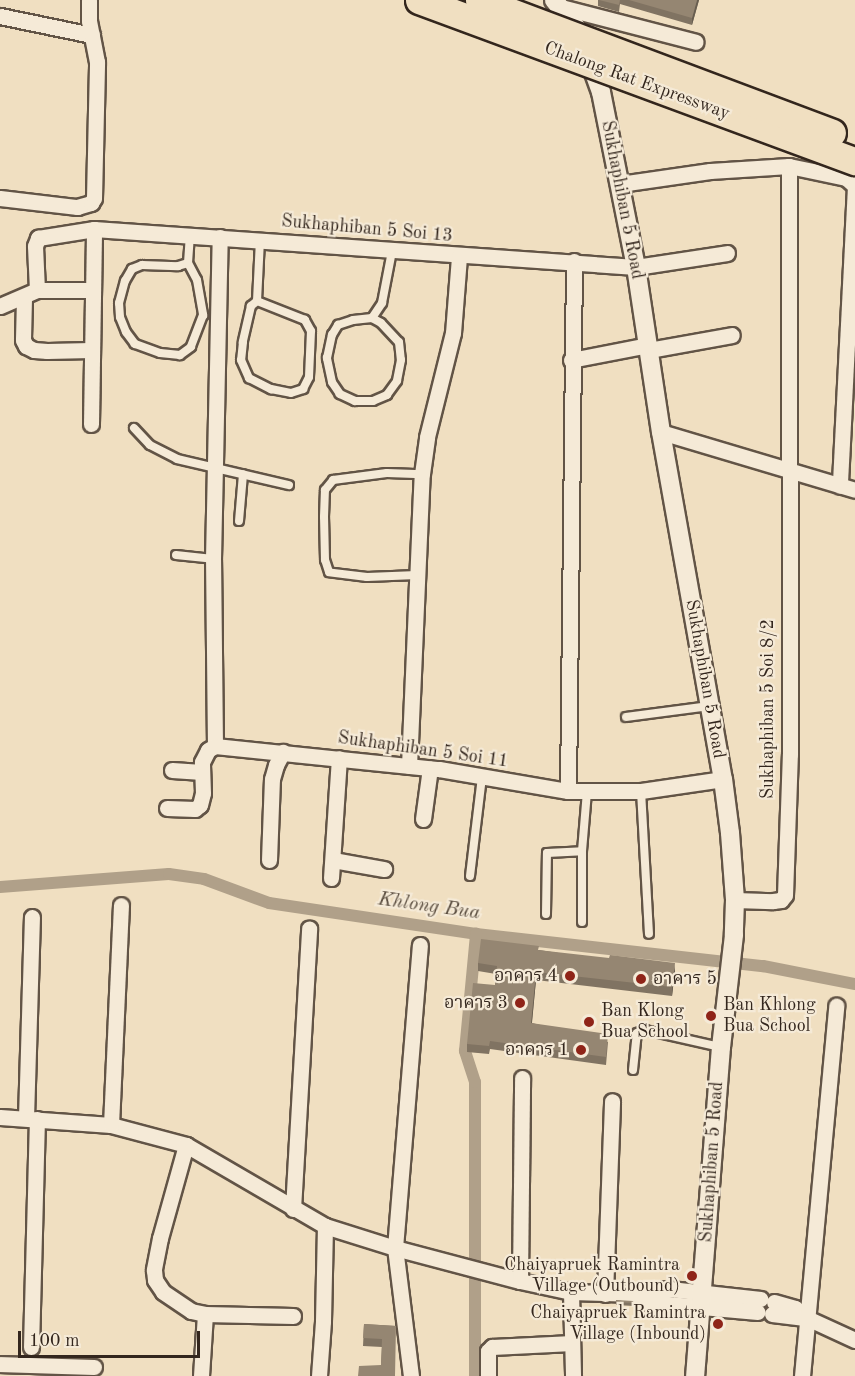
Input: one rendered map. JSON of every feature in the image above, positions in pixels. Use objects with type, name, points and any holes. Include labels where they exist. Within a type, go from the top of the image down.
[{"type":"highway","name":"Chalong Rat Expressway","points":[[419,0],[855,161]]},
{"type":"highway","name":"Chalong Rat Expressway","points":[[479,0],[855,142]]},
{"type":"street","points":[[0,198],[78,207],[91,203],[94,198],[97,62],[89,0]]},
{"type":"street","points":[[557,3],[696,42]]},
{"type":"street","name":"Sukhaphiban 5 Road","points":[[557,3],[579,31],[601,92],[636,267],[660,432],[723,779],[735,900],[734,935],[721,1047],[695,1376]]},
{"type":"street","points":[[0,16],[92,35]]},
{"type":"street","points":[[620,184],[710,171],[789,166],[846,178],[855,186],[848,488],[660,432]]},
{"type":"street","points":[[789,166],[789,471]]},
{"type":"street","points":[[91,424],[92,290],[96,267],[94,229]]},
{"type":"street","name":"Sukhaphiban 5 Soi 13","points":[[31,294],[35,246],[38,238],[94,229],[636,267],[727,253]]},
{"type":"street","points":[[167,808],[195,809],[200,805],[203,793],[204,755],[215,746],[213,559],[220,237]]},
{"type":"street","points":[[409,766],[422,474],[427,437],[453,333],[459,256]]},
{"type":"street","points":[[568,791],[571,360],[574,261]]},
{"type":"street","points":[[0,306],[31,294],[92,290]]},
{"type":"street","points":[[31,294],[23,340],[26,346],[34,350],[46,351],[91,350]]},
{"type":"street","points":[[571,360],[732,335]]},
{"type":"street","name":"Sukhaphiban 5 Soi 8/2","points":[[735,900],[773,901],[781,900],[785,895],[790,754],[789,471]]},
{"type":"street","name":"Sukhaphiban 5 Soi 11","points":[[215,746],[430,768],[568,791],[641,791],[723,779]]},
{"type":"street","points":[[269,860],[272,779],[283,752]]},
{"type":"street","points":[[332,878],[339,758]]},
{"type":"street","points":[[423,819],[430,768]]},
{"type":"street","points":[[172,770],[202,772]]},
{"type":"street","points":[[333,860],[384,869]]},
{"type":"street","points":[[111,1125],[121,905]]},
{"type":"street","points":[[31,1347],[33,916]]},
{"type":"street","points":[[292,1209],[309,928]]},
{"type":"street","points":[[411,1376],[396,1248],[420,945]]},
{"type":"street","points":[[802,1376],[836,1006]]},
{"type":"street","points":[[520,1281],[522,1078]]},
{"type":"street","points":[[605,1294],[612,1101]]},
{"type":"street","points":[[0,1117],[111,1125],[186,1145],[292,1209],[325,1226],[496,1275],[571,1292],[637,1294],[646,1302],[702,1300],[795,1308],[807,1318],[855,1340]]},
{"type":"street","points":[[186,1145],[160,1238],[154,1270],[155,1280],[163,1292],[191,1311],[205,1314],[293,1316]]},
{"type":"street","points":[[319,1376],[323,1322],[325,1226]]},
{"type":"street","points":[[571,1292],[573,1376]]},
{"type":"street","points":[[201,1376],[205,1314]]},
{"type":"street","points":[[488,1376],[488,1351],[492,1347],[572,1343]]},
{"type":"street","points":[[0,1364],[94,1367]]},
{"type":"lane","points":[[188,262],[178,266],[142,265],[132,269],[125,282],[119,303],[120,317],[126,332],[135,344],[160,354],[180,355],[191,347],[203,315],[197,280],[188,262],[190,235]]},
{"type":"lane","points":[[257,301],[305,320],[310,331],[309,377],[303,389],[291,393],[271,389],[249,378],[241,360],[251,306],[257,301],[260,240]]},
{"type":"lane","points":[[372,318],[382,303],[392,251]]},
{"type":"lane","points":[[372,318],[381,323],[399,342],[401,360],[397,381],[387,395],[373,401],[355,401],[340,394],[332,382],[327,358],[332,335],[338,325],[353,320],[372,318]]},
{"type":"lane","points":[[134,428],[150,446],[163,454],[289,484]]},
{"type":"lane","points":[[417,575],[367,577],[329,572],[325,561],[325,490],[333,480],[387,473],[422,474]]},
{"type":"lane","points":[[239,521],[243,474]]},
{"type":"lane","points":[[176,555],[213,559]]},
{"type":"lane","points":[[626,717],[709,706]]},
{"type":"lane","points":[[470,876],[482,777]]},
{"type":"lane","points":[[641,791],[649,934]]},
{"type":"lane","points":[[582,922],[582,851],[586,792]]},
{"type":"lane","points":[[546,914],[547,853],[582,851]]},
{"type":"lane","points":[[633,1070],[637,1033],[645,1030],[721,1047]]},
{"type":"building","points":[[599,0],[620,0],[619,5]]},
{"type":"building","points":[[629,0],[697,0],[692,18]]},
{"type":"building","points":[[481,939],[539,946],[538,950],[609,958],[610,955],[675,963],[672,987],[536,972],[531,1023],[608,1034],[606,1057],[490,1041],[489,1046],[467,1044],[473,983],[495,985],[497,966],[478,963]]},
{"type":"building","points":[[616,1300],[633,1301],[633,1303],[616,1302]]},
{"type":"building","points":[[364,1324],[396,1326],[395,1376],[358,1376],[359,1366],[381,1365],[382,1339],[363,1338]]},
{"type":"waterway","name":"Khlong Bua","points":[[0,887],[169,874],[204,879],[269,903],[476,934],[763,966],[855,984]]},
{"type":"waterway","points":[[475,1376],[475,1082],[465,1051],[476,934]]},
{"type":"place","name":"อาคาร 4","points":[[570,976]]},
{"type":"place","name":"อาคาร 5","points":[[641,979]]},
{"type":"place","name":"อาคาร 3","points":[[520,1003]]},
{"type":"place","name":"Ban Khlong Bua School","points":[[711,1016]]},
{"type":"place","name":"Ban Klong Bua School","points":[[589,1022]]},
{"type":"place","name":"อาคาร 1","points":[[581,1050]]},
{"type":"place","name":"Chaiyapruek Ramintra Village (Outbound)","points":[[692,1276]]},
{"type":"place","name":"Chaiyapruek Ramintra Village (Inbound)","points":[[718,1324]]}]
